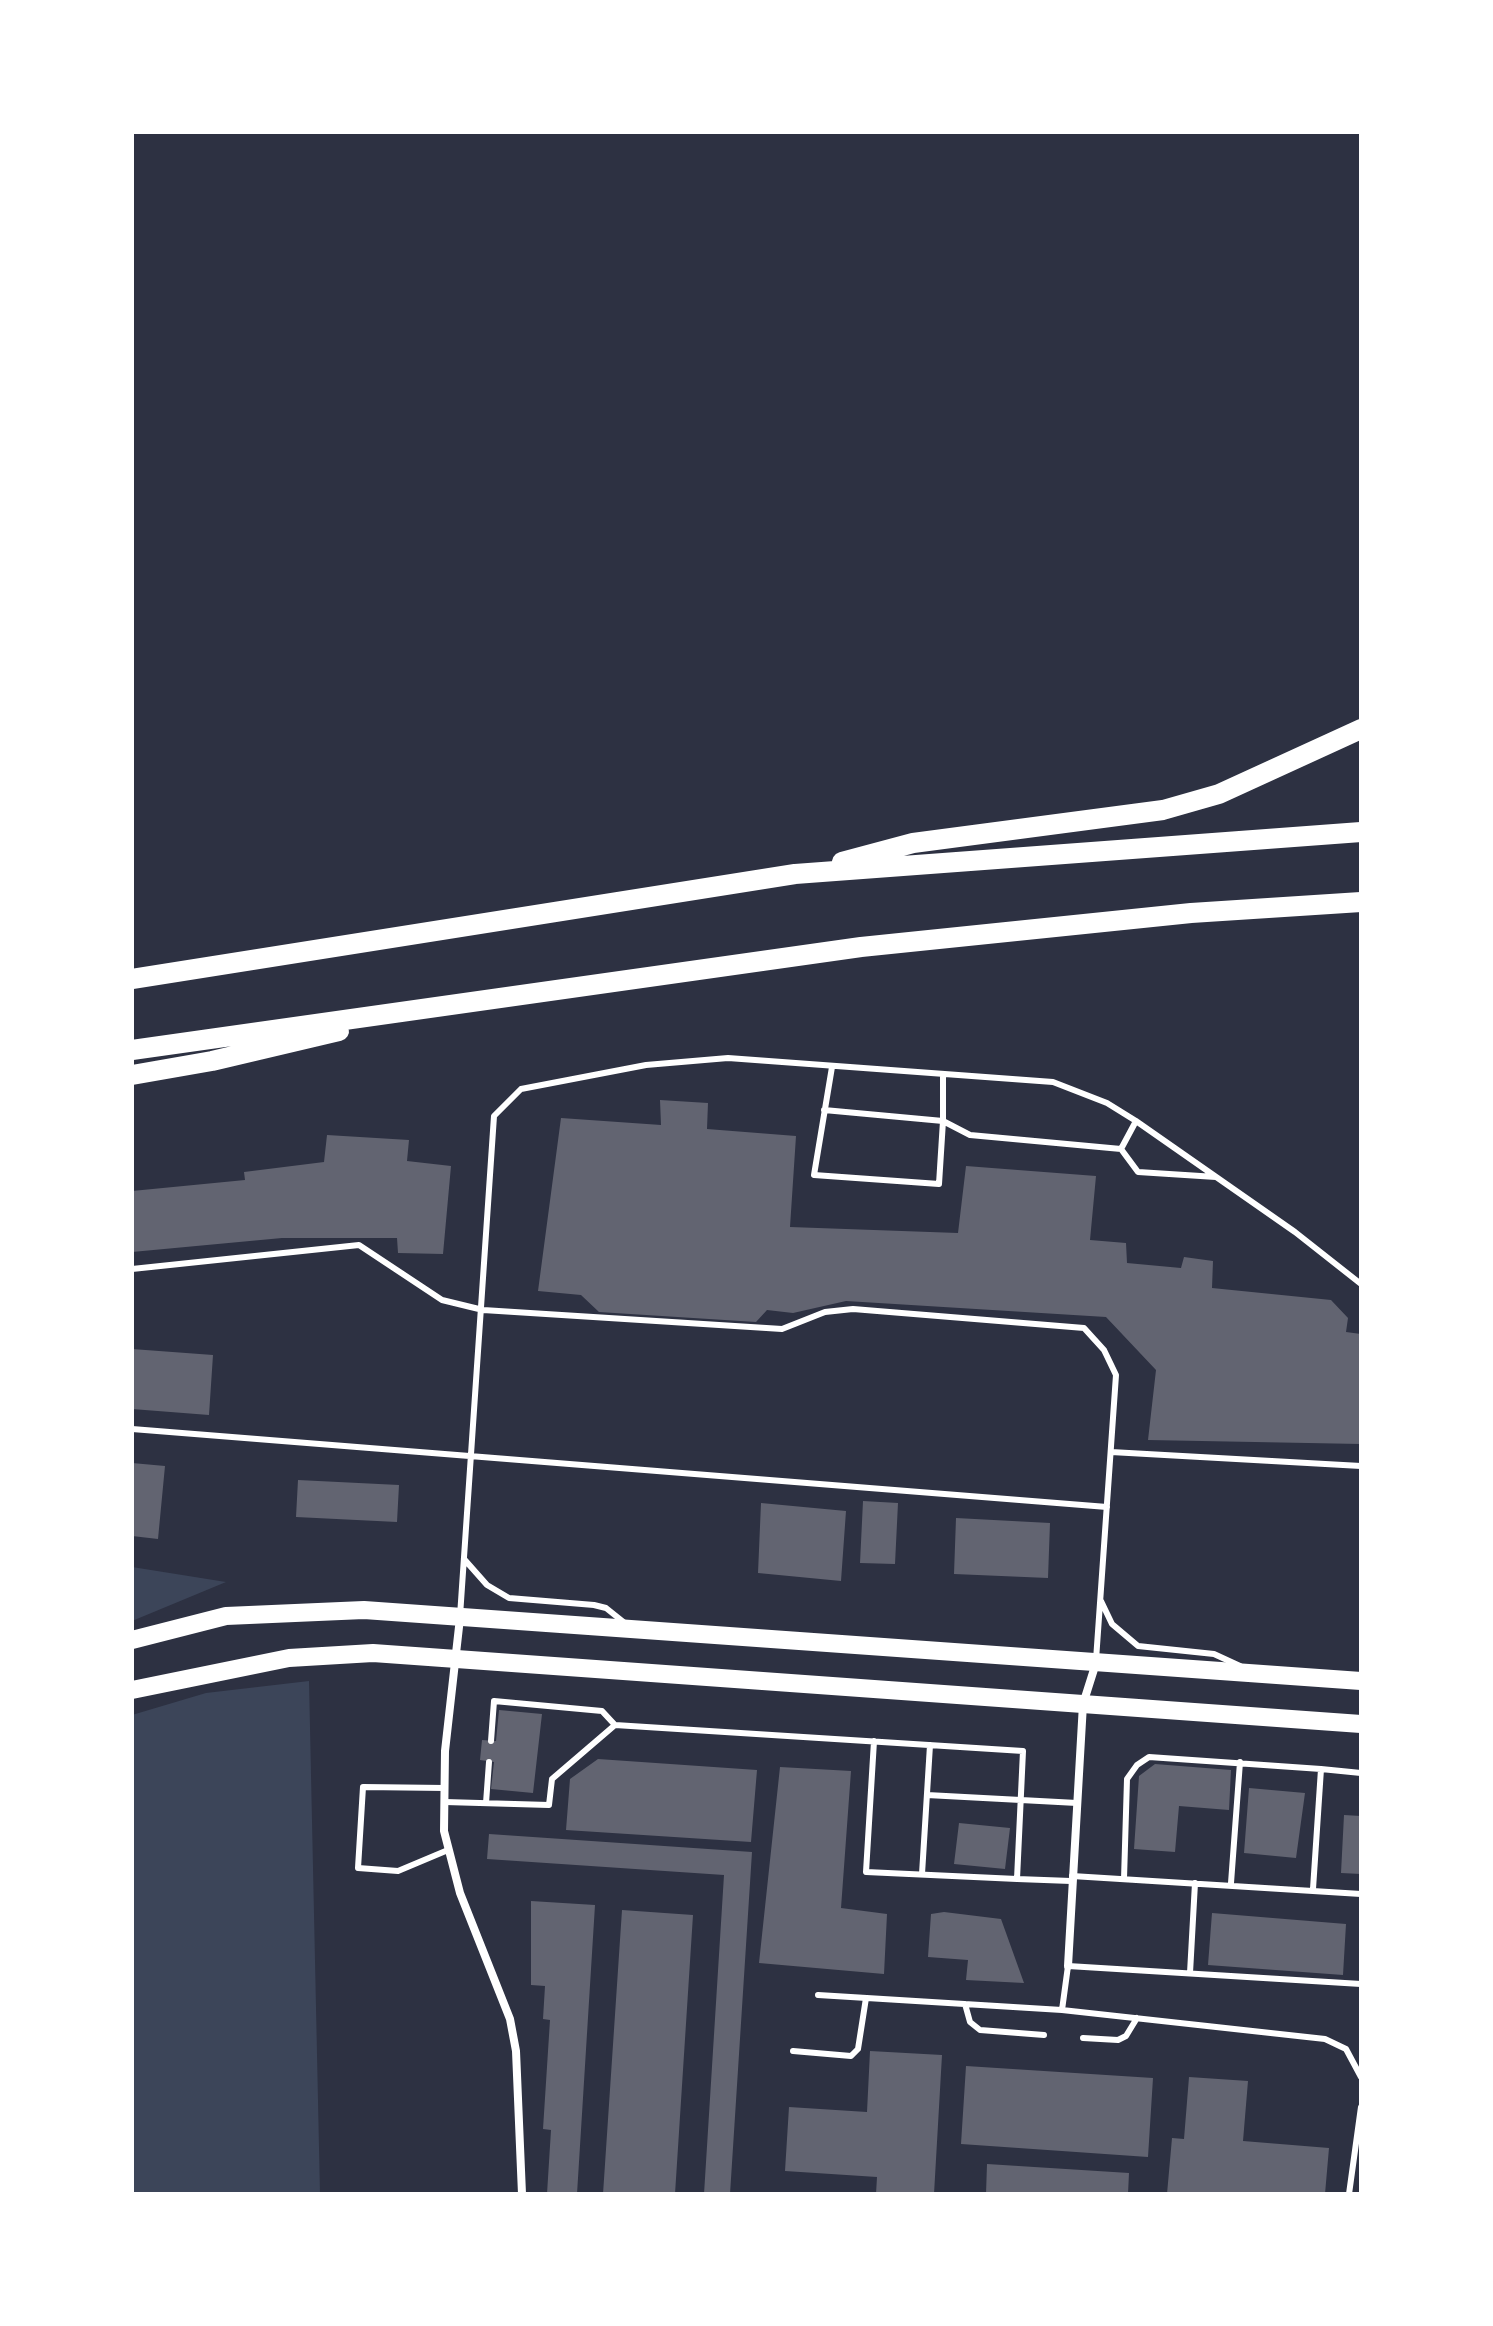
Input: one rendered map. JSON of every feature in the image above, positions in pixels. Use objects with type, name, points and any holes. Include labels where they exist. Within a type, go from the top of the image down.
[{"type":"highway","points":[[795,874],[913,843],[1163,810],[1219,794],[1361,729]]},
{"type":"highway","points":[[132,977],[795,874],[1361,832]]},
{"type":"highway","points":[[132,1050],[861,947],[1191,913],[1361,902]]},
{"type":"highway","points":[[132,1075],[212,1061],[437,1007]]},
{"type":"main road","points":[[132,1640],[226,1616],[297,1610],[415,1612],[460,1618],[1256,1676],[1353,1678]]},
{"type":"main road","points":[[132,1690],[241,1666],[324,1655],[373,1653],[1361,1724]]},
{"type":"street","points":[[460,1618],[445,1788],[448,1850],[460,1893],[510,2019],[516,2051],[522,2194]]},
{"type":"street","points":[[1068,1966],[1083,1704],[1096,1663]]},
{"type":"lane","points":[[460,1618],[494,1116],[521,1089],[646,1065],[728,1058],[1053,1082],[1107,1103],[1136,1121],[1219,1177],[1361,1284]]},
{"type":"lane","points":[[832,1067],[814,1175],[939,1184],[943,1074]]},
{"type":"lane","points":[[824,1110],[943,1121],[970,1135],[1121,1149],[1138,1172],[1219,1177]]},
{"type":"lane","points":[[1121,1149],[1136,1121]]},
{"type":"lane","points":[[132,1269],[359,1245],[442,1300],[483,1310],[782,1329],[825,1312],[853,1309],[1084,1328],[1104,1350],[1116,1375],[1096,1663]]},
{"type":"lane","points":[[132,1429],[1107,1507]]},
{"type":"lane","points":[[1111,1452],[1361,1466]]},
{"type":"lane","points":[[464,1559],[487,1585],[509,1598],[606,1608],[636,1631]]},
{"type":"lane","points":[[1101,1601],[1112,1624],[1138,1646],[1214,1654],[1256,1676]]},
{"type":"lane","points":[[491,1741],[494,1701],[602,1711],[615,1725],[1023,1751],[1017,1879]]},
{"type":"lane","points":[[445,1802],[549,1805],[552,1779],[615,1725]]},
{"type":"lane","points":[[874,1741],[866,1872],[1017,1879],[1231,1883],[1361,1894]]},
{"type":"lane","points":[[922,1874],[930,1745]]},
{"type":"lane","points":[[1124,1879],[1127,1779],[1137,1765],[1149,1757],[1361,1773]]},
{"type":"lane","points":[[486,1803],[489,1762]]},
{"type":"lane","points":[[1231,1883],[1240,1762]]},
{"type":"lane","points":[[1313,1889],[1321,1769]]},
{"type":"lane","points":[[445,1788],[363,1787],[358,1868],[398,1871],[448,1850]]},
{"type":"lane","points":[[927,1795],[1077,1803]]},
{"type":"lane","points":[[1190,1973],[1195,1883]]},
{"type":"lane","points":[[1062,2010],[1068,1966],[1361,1984]]},
{"type":"lane","points":[[818,1995],[1062,2010],[1325,2039],[1346,2049],[1361,2077]]},
{"type":"lane","points":[[793,2051],[851,2056],[858,2049],[866,1998]]},
{"type":"lane","points":[[965,2004],[970,2022],[980,2030],[1044,2035]]},
{"type":"lane","points":[[1083,2038],[1118,2040],[1126,2036],[1137,2018]]},
{"type":"lane","points":[[1349,2194],[1361,2107]]},
{"type":"shaded area","points":[[132,1567],[226,1582],[132,1621]]},
{"type":"shaded area","points":[[309,1681],[320,2194],[132,2194],[132,1715],[206,1693]]},
{"type":"building","points":[[660,1100],[708,1103],[707,1129],[796,1136],[790,1227],[958,1233],[966,1166],[1096,1176],[1090,1240],[1126,1243],[1127,1263],[1181,1268],[1184,1257],[1213,1261],[1212,1288],[1331,1300],[1348,1318],[1346,1332],[1361,1334],[1361,1444],[1148,1440],[1156,1370],[1106,1317],[846,1301],[793,1313],[767,1310],[756,1322],[599,1312],[581,1295],[538,1291],[561,1118],[661,1125]]},
{"type":"building","points":[[327,1135],[409,1140],[407,1161],[451,1166],[443,1254],[398,1253],[397,1238],[282,1238],[132,1252],[132,1191],[245,1180],[244,1172],[324,1162]]},
{"type":"building","points":[[132,1349],[213,1355],[209,1415],[132,1409]]},
{"type":"building","points":[[132,1463],[165,1466],[158,1539],[132,1536]]},
{"type":"building","points":[[298,1480],[399,1485],[397,1522],[296,1517]]},
{"type":"building","points":[[863,1501],[898,1503],[895,1564],[860,1563]]},
{"type":"building","points":[[761,1503],[846,1511],[841,1581],[758,1573]]},
{"type":"building","points":[[956,1518],[1050,1523],[1048,1578],[954,1574]]},
{"type":"building","points":[[499,1710],[542,1714],[533,1793],[491,1789],[494,1762],[480,1760],[482,1740],[496,1741]]},
{"type":"building","points":[[598,1759],[757,1770],[751,1842],[566,1830],[570,1779]]},
{"type":"building","points":[[1155,1764],[1231,1770],[1229,1810],[1179,1806],[1175,1852],[1134,1849],[1139,1776]]},
{"type":"building","points":[[780,1767],[851,1771],[841,1908],[887,1914],[884,1974],[759,1963]]},
{"type":"building","points":[[1249,1788],[1305,1793],[1296,1858],[1244,1853]]},
{"type":"building","points":[[1344,1815],[1361,1816],[1361,1874],[1341,1873]]},
{"type":"building","points":[[959,1823],[1010,1828],[1005,1869],[954,1864]]},
{"type":"building","points":[[489,1834],[752,1852],[730,2194],[704,2194],[724,1875],[487,1859]]},
{"type":"building","points":[[531,1901],[595,1905],[577,2194],[547,2194],[551,2130],[543,2129],[550,2020],[543,2019],[545,1986],[531,1985]]},
{"type":"building","points":[[622,1910],[693,1915],[675,2194],[603,2194]]},
{"type":"building","points":[[944,1912],[1001,1919],[1024,1983],[966,1980],[968,1960],[928,1957],[931,1914]]},
{"type":"building","points":[[1212,1913],[1346,1924],[1343,1975],[1208,1965]]},
{"type":"building","points":[[870,2051],[942,2055],[934,2194],[876,2194],[877,2177],[785,2171],[789,2107],[867,2112]]},
{"type":"building","points":[[966,2066],[1153,2078],[1148,2157],[961,2144]]},
{"type":"building","points":[[1189,2077],[1248,2081],[1243,2141],[1329,2148],[1325,2194],[1167,2194],[1172,2138],[1184,2139]]},
{"type":"building","points":[[987,2164],[1129,2173],[1128,2194],[986,2194]]}]
